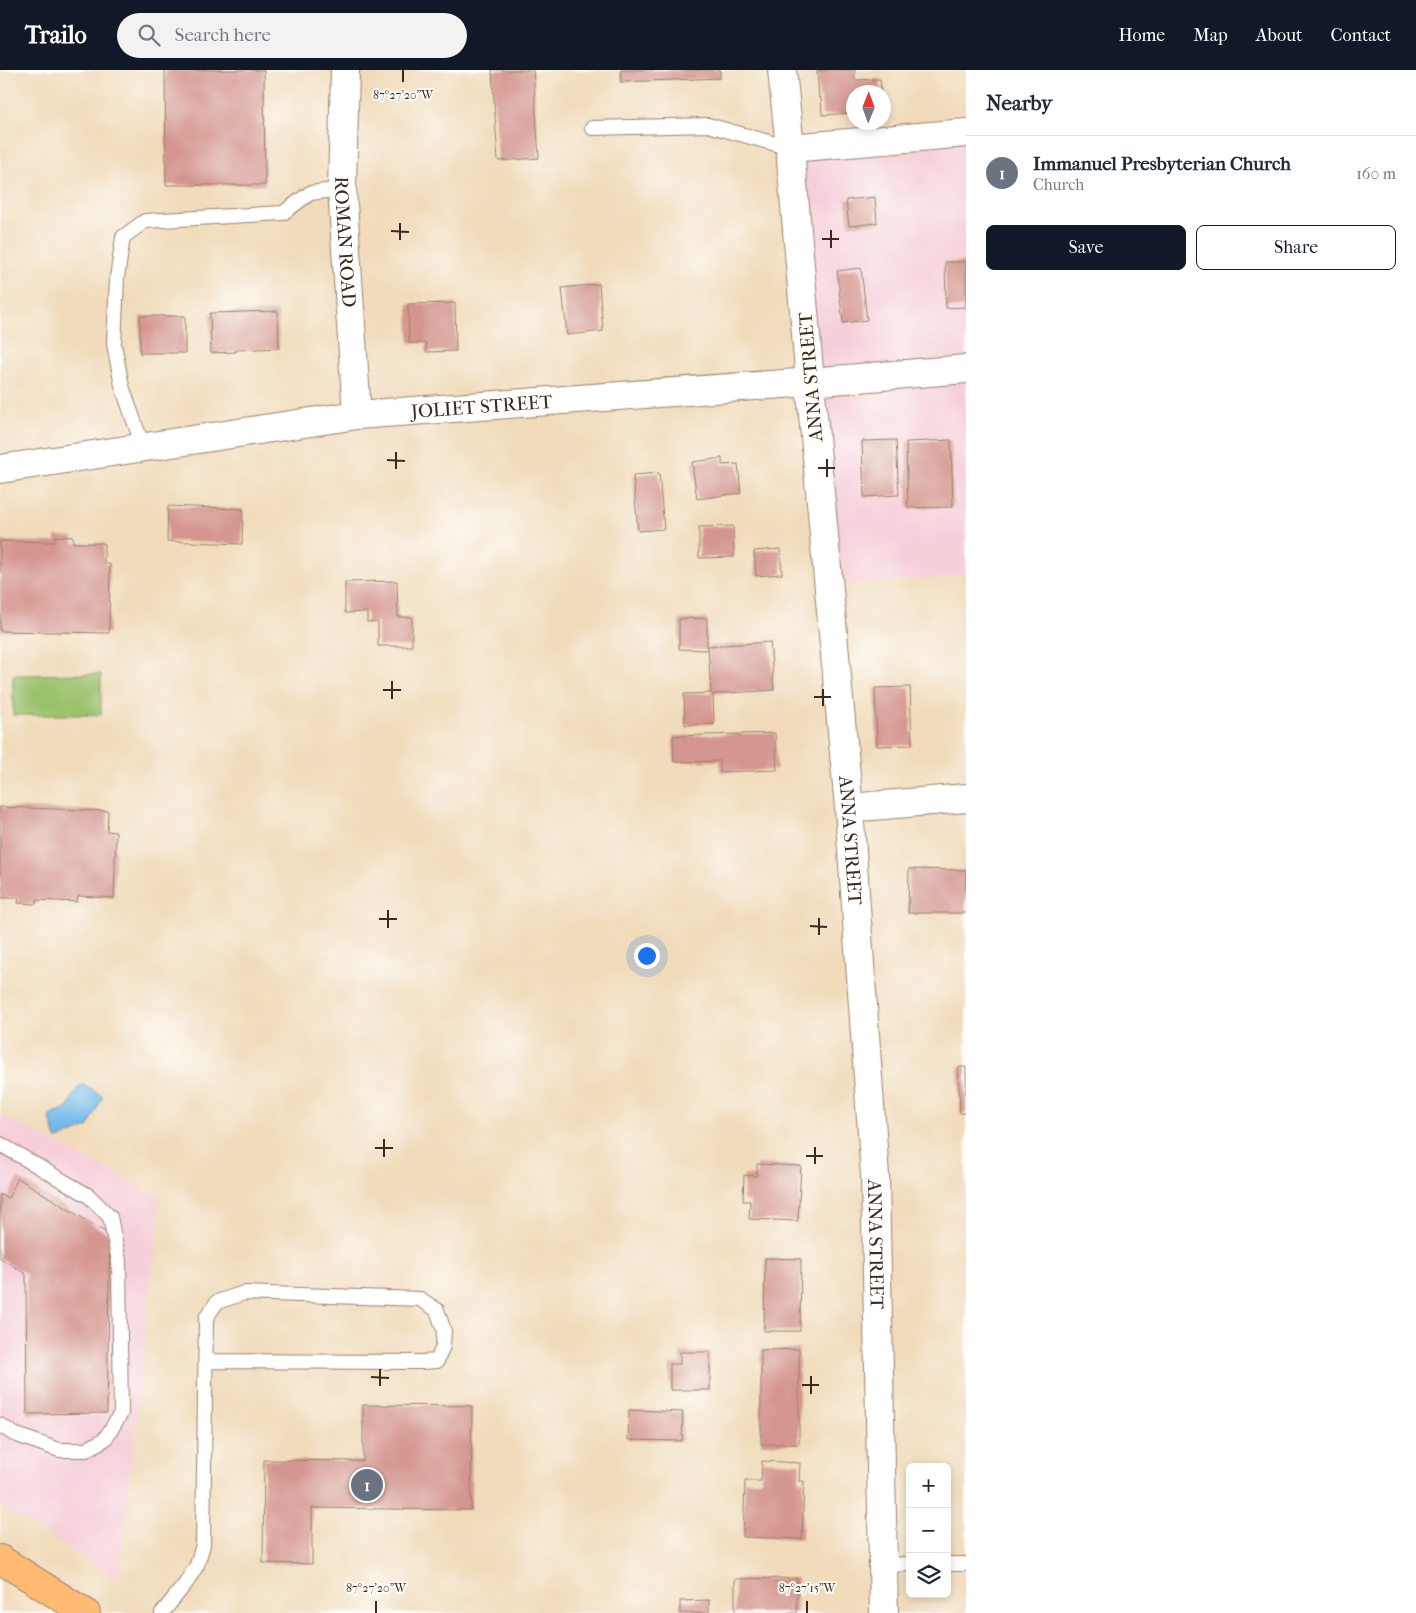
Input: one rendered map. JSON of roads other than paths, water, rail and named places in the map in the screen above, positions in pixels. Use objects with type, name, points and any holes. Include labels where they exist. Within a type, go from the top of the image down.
[{"type":"main road","points":[[0,1559],[86,1613]]},
{"type":"street","name":"ROMAN ROAD","points":[[345,70],[342,189],[358,415]]},
{"type":"street","name":"ANNA STREET","points":[[782,70],[849,808],[875,1176],[897,1564],[884,1613]]},
{"type":"street","points":[[790,148],[966,133]]},
{"type":"street","name":"JOLIET STREET","points":[[0,469],[358,415],[966,369]]},
{"type":"street","points":[[849,808],[966,798]]},
{"type":"lane","points":[[592,128],[708,125],[790,148]]},
{"type":"lane","points":[[142,447],[122,386],[114,344],[117,278],[123,237],[145,221],[283,213],[310,193],[342,189]]},
{"type":"lane","points":[[0,1144],[89,1196],[110,1217],[119,1261],[121,1413],[105,1439],[86,1450],[59,1450],[14,1434],[0,1425]]},
{"type":"lane","points":[[162,1613],[186,1584],[197,1565],[203,1544],[206,1318],[217,1302],[244,1293],[420,1300],[437,1310],[444,1331],[443,1346],[436,1361],[206,1361]]},
{"type":"lane","points":[[951,1564],[966,1564]]},
{"type":"water","points":[[83,1085],[103,1096],[88,1127],[58,1139],[49,1116],[67,1108],[79,1086]]},
{"type":"place","name":"Immanuel Presbyterian Church","points":[[367,1485]]}]
